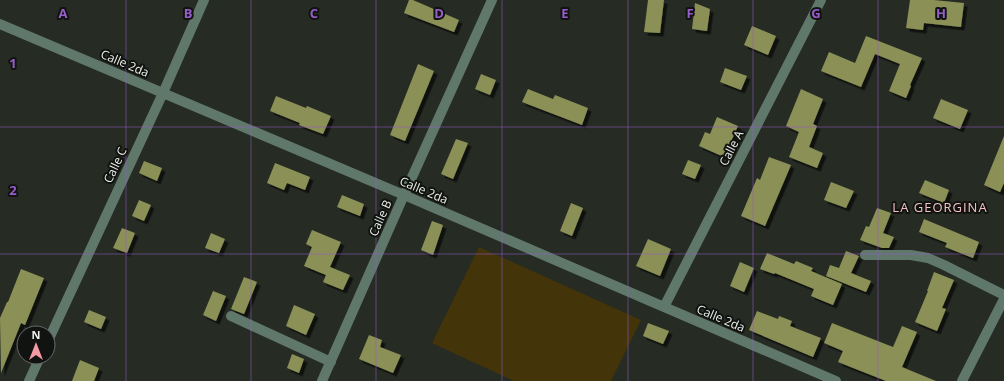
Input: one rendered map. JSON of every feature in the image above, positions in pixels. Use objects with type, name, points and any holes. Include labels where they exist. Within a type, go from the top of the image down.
[{"type":"street","name":"Calle C","points":[[55,325],[163,93],[204,0]]},
{"type":"street","name":"Calle B","points":[[322,381],[492,0]]},
{"type":"street","name":"Calle A","points":[[664,307],[821,0]]},
{"type":"street","name":"Calle 2da","points":[[0,24],[836,381]]},
{"type":"street","points":[[865,255],[911,255],[928,258],[944,264],[1004,295]]},
{"type":"street","points":[[962,381],[1004,299]]},
{"type":"street","points":[[231,316],[330,362]]},
{"type":"street","points":[[29,381],[36,365]]},
{"type":"shaded area","points":[[479,247],[641,320],[611,381],[514,381],[432,343]]},
{"type":"building","points":[[409,0],[413,0],[459,20],[454,32],[404,13]]},
{"type":"building","points":[[648,0],[664,0],[660,33],[644,32]]},
{"type":"building","points":[[910,0],[934,0],[964,3],[961,27],[924,23],[923,30],[906,28]]},
{"type":"building","points":[[695,3],[710,9],[707,31],[692,29]]},
{"type":"building","points":[[752,26],[776,36],[768,55],[744,45]]},
{"type":"building","points":[[866,36],[922,58],[906,98],[889,91],[900,64],[875,54],[861,87],[821,71],[829,52],[855,63]]},
{"type":"building","points":[[418,64],[434,71],[405,141],[390,135]]},
{"type":"building","points":[[725,68],[747,76],[741,90],[720,82]]},
{"type":"building","points":[[481,74],[496,80],[490,95],[475,89]]},
{"type":"building","points":[[528,89],[553,99],[555,95],[588,108],[582,125],[522,102]]},
{"type":"building","points":[[801,89],[823,99],[813,124],[817,126],[809,147],[823,153],[817,168],[789,157],[799,132],[786,126]]},
{"type":"building","points":[[276,96],[331,116],[323,134],[299,125],[300,123],[270,111]]},
{"type":"building","points":[[941,99],[968,110],[960,129],[933,118]]},
{"type":"building","points":[[717,117],[738,126],[724,157],[699,146],[705,132],[710,134]]},
{"type":"building","points":[[1004,136],[1004,183],[1000,192],[984,185]]},
{"type":"building","points":[[456,139],[468,143],[453,179],[441,174]]},
{"type":"building","points":[[769,157],[791,165],[765,226],[741,216],[757,178],[760,180]]},
{"type":"building","points":[[688,160],[701,165],[695,179],[682,174]]},
{"type":"building","points":[[144,161],[162,168],[157,181],[139,173]]},
{"type":"building","points":[[275,163],[310,177],[305,190],[287,183],[284,190],[267,183]]},
{"type":"building","points":[[925,180],[949,190],[944,203],[919,193]]},
{"type":"building","points":[[831,182],[854,191],[846,208],[824,200]]},
{"type":"building","points":[[342,195],[364,204],[360,216],[337,207]]},
{"type":"building","points":[[139,200],[151,205],[144,221],[132,216]]},
{"type":"building","points":[[571,203],[583,208],[572,236],[560,231]]},
{"type":"building","points":[[877,208],[891,213],[883,233],[894,237],[889,248],[882,248],[860,240],[866,226],[869,227]]},
{"type":"building","points":[[924,219],[979,242],[973,258],[945,247],[947,243],[919,232]]},
{"type":"building","points":[[432,221],[443,225],[433,255],[421,250]]},
{"type":"building","points":[[122,228],[135,233],[127,253],[113,248]]},
{"type":"building","points":[[312,230],[341,242],[330,267],[350,275],[343,290],[323,282],[326,275],[304,266],[312,247],[306,244]]},
{"type":"building","points":[[211,233],[225,239],[219,253],[205,248]]},
{"type":"building","points":[[648,239],[671,249],[660,276],[636,266]]},
{"type":"building","points":[[846,251],[859,256],[851,273],[871,281],[866,292],[826,276],[830,265],[839,268]]},
{"type":"building","points":[[767,253],[794,264],[796,261],[813,268],[811,271],[842,284],[833,305],[811,296],[814,289],[775,273],[774,274],[760,269]]},
{"type":"building","points":[[740,262],[754,268],[744,292],[730,286]]},
{"type":"building","points":[[21,269],[44,278],[25,325],[21,323],[20,325],[16,325],[16,336],[1,373],[0,318]]},
{"type":"building","points":[[934,272],[954,280],[942,308],[946,309],[937,331],[915,322]]},
{"type":"building","points":[[244,277],[257,282],[244,314],[231,309]]},
{"type":"building","points":[[213,291],[226,296],[216,321],[203,315]]},
{"type":"building","points":[[294,305],[315,314],[306,335],[286,326]]},
{"type":"building","points":[[89,310],[106,317],[101,329],[84,322]]},
{"type":"building","points":[[757,311],[778,319],[779,316],[792,321],[790,326],[821,338],[813,357],[749,330]]},
{"type":"building","points":[[648,323],[669,331],[663,344],[643,336]]},
{"type":"building","points":[[832,323],[893,347],[902,326],[917,332],[902,367],[936,381],[886,381],[838,362],[843,351],[824,343]]},
{"type":"building","points":[[369,335],[382,340],[380,347],[401,355],[393,373],[359,359]]},
{"type":"building","points":[[292,354],[304,359],[299,373],[287,368]]},
{"type":"building","points":[[80,360],[99,368],[94,381],[72,381]]},
{"type":"district","name":"LA GEORGINA","points":[[940,207]]}]
